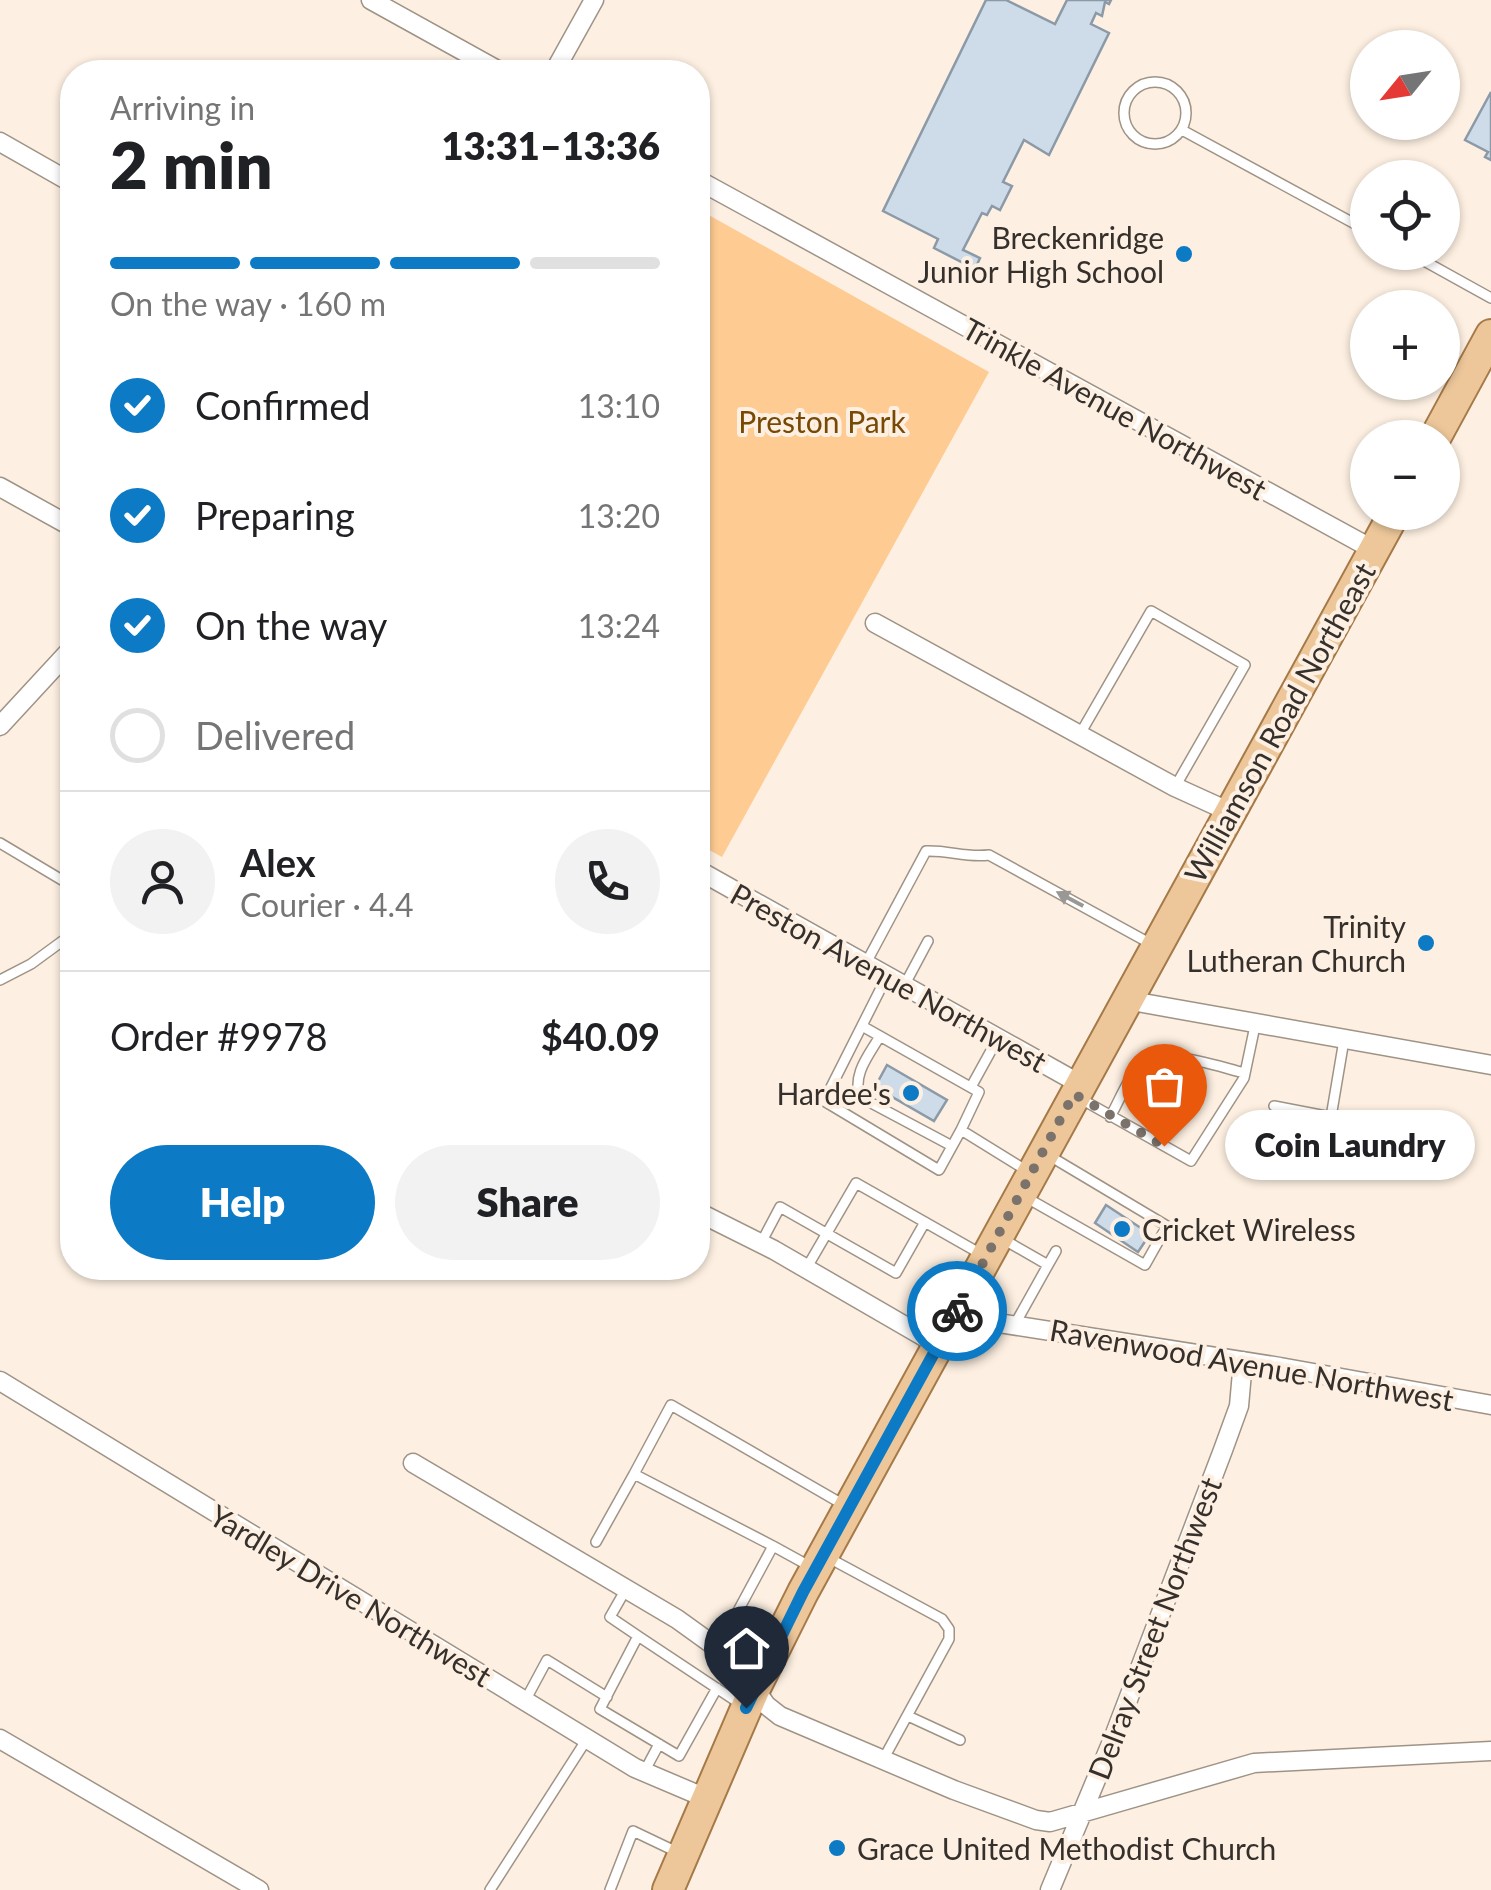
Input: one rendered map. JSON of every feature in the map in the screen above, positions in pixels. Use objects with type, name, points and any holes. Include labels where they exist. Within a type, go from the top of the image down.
[{"type":"main road","points":[[1446,420],[1491,336]]},
{"type":"main road","name":"Williamson Road Northeast","points":[[668,1890],[749,1699],[819,1562],[1385,530]]},
{"type":"street","points":[[371,0],[479,60]]},
{"type":"street","points":[[561,60],[594,0]]},
{"type":"street","points":[[0,142],[60,176]]},
{"type":"street","name":"Trinkle Avenue Northwest","points":[[710,187],[1374,550]]},
{"type":"street","points":[[0,487],[60,520]]},
{"type":"street","points":[[875,623],[1176,787],[1230,812]]},
{"type":"street","points":[[0,726],[60,661]]},
{"type":"street","name":"Preston Avenue Northwest","points":[[710,877],[998,1038],[1078,1089]]},
{"type":"street","points":[[1126,1000],[1491,1065]]},
{"type":"street","points":[[710,1218],[938,1344]]},
{"type":"street","name":"Ravenwood Avenue Northwest","points":[[954,1316],[1491,1405]]},
{"type":"street","name":"Delray Street Northwest","points":[[1050,1890],[1114,1738],[1239,1406],[1243,1361]]},
{"type":"street","name":"Yardley Drive Northwest","points":[[0,1380],[587,1739],[644,1772],[708,1799]]},
{"type":"street","points":[[413,1462],[718,1648],[743,1671],[749,1699],[882,1761],[1036,1820],[1050,1822],[1254,1763],[1491,1751]]},
{"type":"street","points":[[0,1740],[259,1890]]},
{"type":"lane","points":[[1143,84],[1166,84],[1184,103],[1182,130],[1162,142],[1139,139],[1126,123],[1125,100],[1143,84]]},
{"type":"lane","points":[[1182,130],[1350,220]]},
{"type":"lane","points":[[1440,270],[1491,298]]},
{"type":"lane","points":[[1080,734],[1151,611],[1245,665],[1176,787]]},
{"type":"lane","points":[[0,842],[60,879]]},
{"type":"lane","points":[[866,964],[926,851],[949,850],[967,858],[989,855],[1156,946]]},
{"type":"lane","points":[[904,986],[928,941]]},
{"type":"lane","points":[[0,980],[60,943]]},
{"type":"lane","points":[[862,1026],[979,1092],[938,1170],[824,1101],[886,976]]},
{"type":"lane","points":[[1078,1089],[1110,1117],[1191,1162],[1246,1073],[1256,1021]]},
{"type":"lane","points":[[880,1036],[858,1073],[860,1097],[952,1146]]},
{"type":"lane","points":[[1274,1106],[1331,1118],[1344,1037]]},
{"type":"lane","points":[[971,1088],[998,1038]]},
{"type":"lane","points":[[1110,1117],[1138,1067],[1152,1059],[1167,1056],[1246,1073]]},
{"type":"lane","points":[[960,1130],[1032,1173],[1145,1265],[1167,1226],[1032,1173]]},
{"type":"lane","points":[[806,1269],[856,1183],[926,1222],[1048,1265]]},
{"type":"lane","points":[[761,1244],[780,1207],[896,1272],[926,1222]]},
{"type":"lane","points":[[1015,1324],[1056,1250]]},
{"type":"lane","points":[[596,1542],[671,1405],[849,1508]]},
{"type":"lane","points":[[634,1474],[774,1546],[819,1562],[942,1619],[950,1639],[882,1761]]},
{"type":"lane","points":[[718,1648],[774,1546]]},
{"type":"lane","points":[[626,1589],[610,1617],[717,1688],[749,1699]]},
{"type":"lane","points":[[638,1636],[600,1709],[680,1756],[717,1688]]},
{"type":"lane","points":[[524,1701],[546,1660],[606,1697]]},
{"type":"lane","points":[[908,1716],[960,1740]]},
{"type":"lane","points":[[490,1890],[587,1739]]},
{"type":"lane","points":[[644,1772],[659,1744]]},
{"type":"lane","points":[[610,1890],[633,1831],[683,1854]]},
{"type":"green space","name":"Preston Park","points":[[710,216],[989,372],[722,857],[710,850]]},
{"type":"building","points":[[986,0],[1006,0],[1055,24],[1067,0],[1111,0],[1109,4],[1105,2],[1102,16],[1096,13],[1091,24],[1109,33],[1049,155],[1024,140],[1003,182],[1012,186],[1000,210],[992,206],[987,215],[982,213],[963,250],[980,258],[975,269],[934,248],[938,239],[883,211]]},
{"type":"building","points":[[1491,92],[1491,160],[1485,157],[1488,152],[1465,140]]},
{"type":"building","name":"Hardee's","points":[[887,1065],[947,1100],[934,1121],[875,1087]]},
{"type":"building","name":"Cricket Wireless","points":[[1106,1205],[1150,1234],[1138,1252],[1095,1223]]},
{"type":"way so far","points":[[957,1311],[1074,1094],[1164,1146]]},
{"type":"place","name":"Breckenridge Junior High School","points":[[1184,254]]},
{"type":"place","name":"Trinity Lutheran Church","points":[[1426,943]]},
{"type":"place","name":"Hardee's","points":[[911,1093]]},
{"type":"place","name":"Coin Laundry","points":[[1164,1146]]},
{"type":"place","name":"Cricket Wireless","points":[[1122,1229]]},
{"type":"place","name":"Grace United Methodist Church","points":[[837,1848]]},
{"type":"route","points":[[746,1708],[803,1592],[957,1311]]}]
